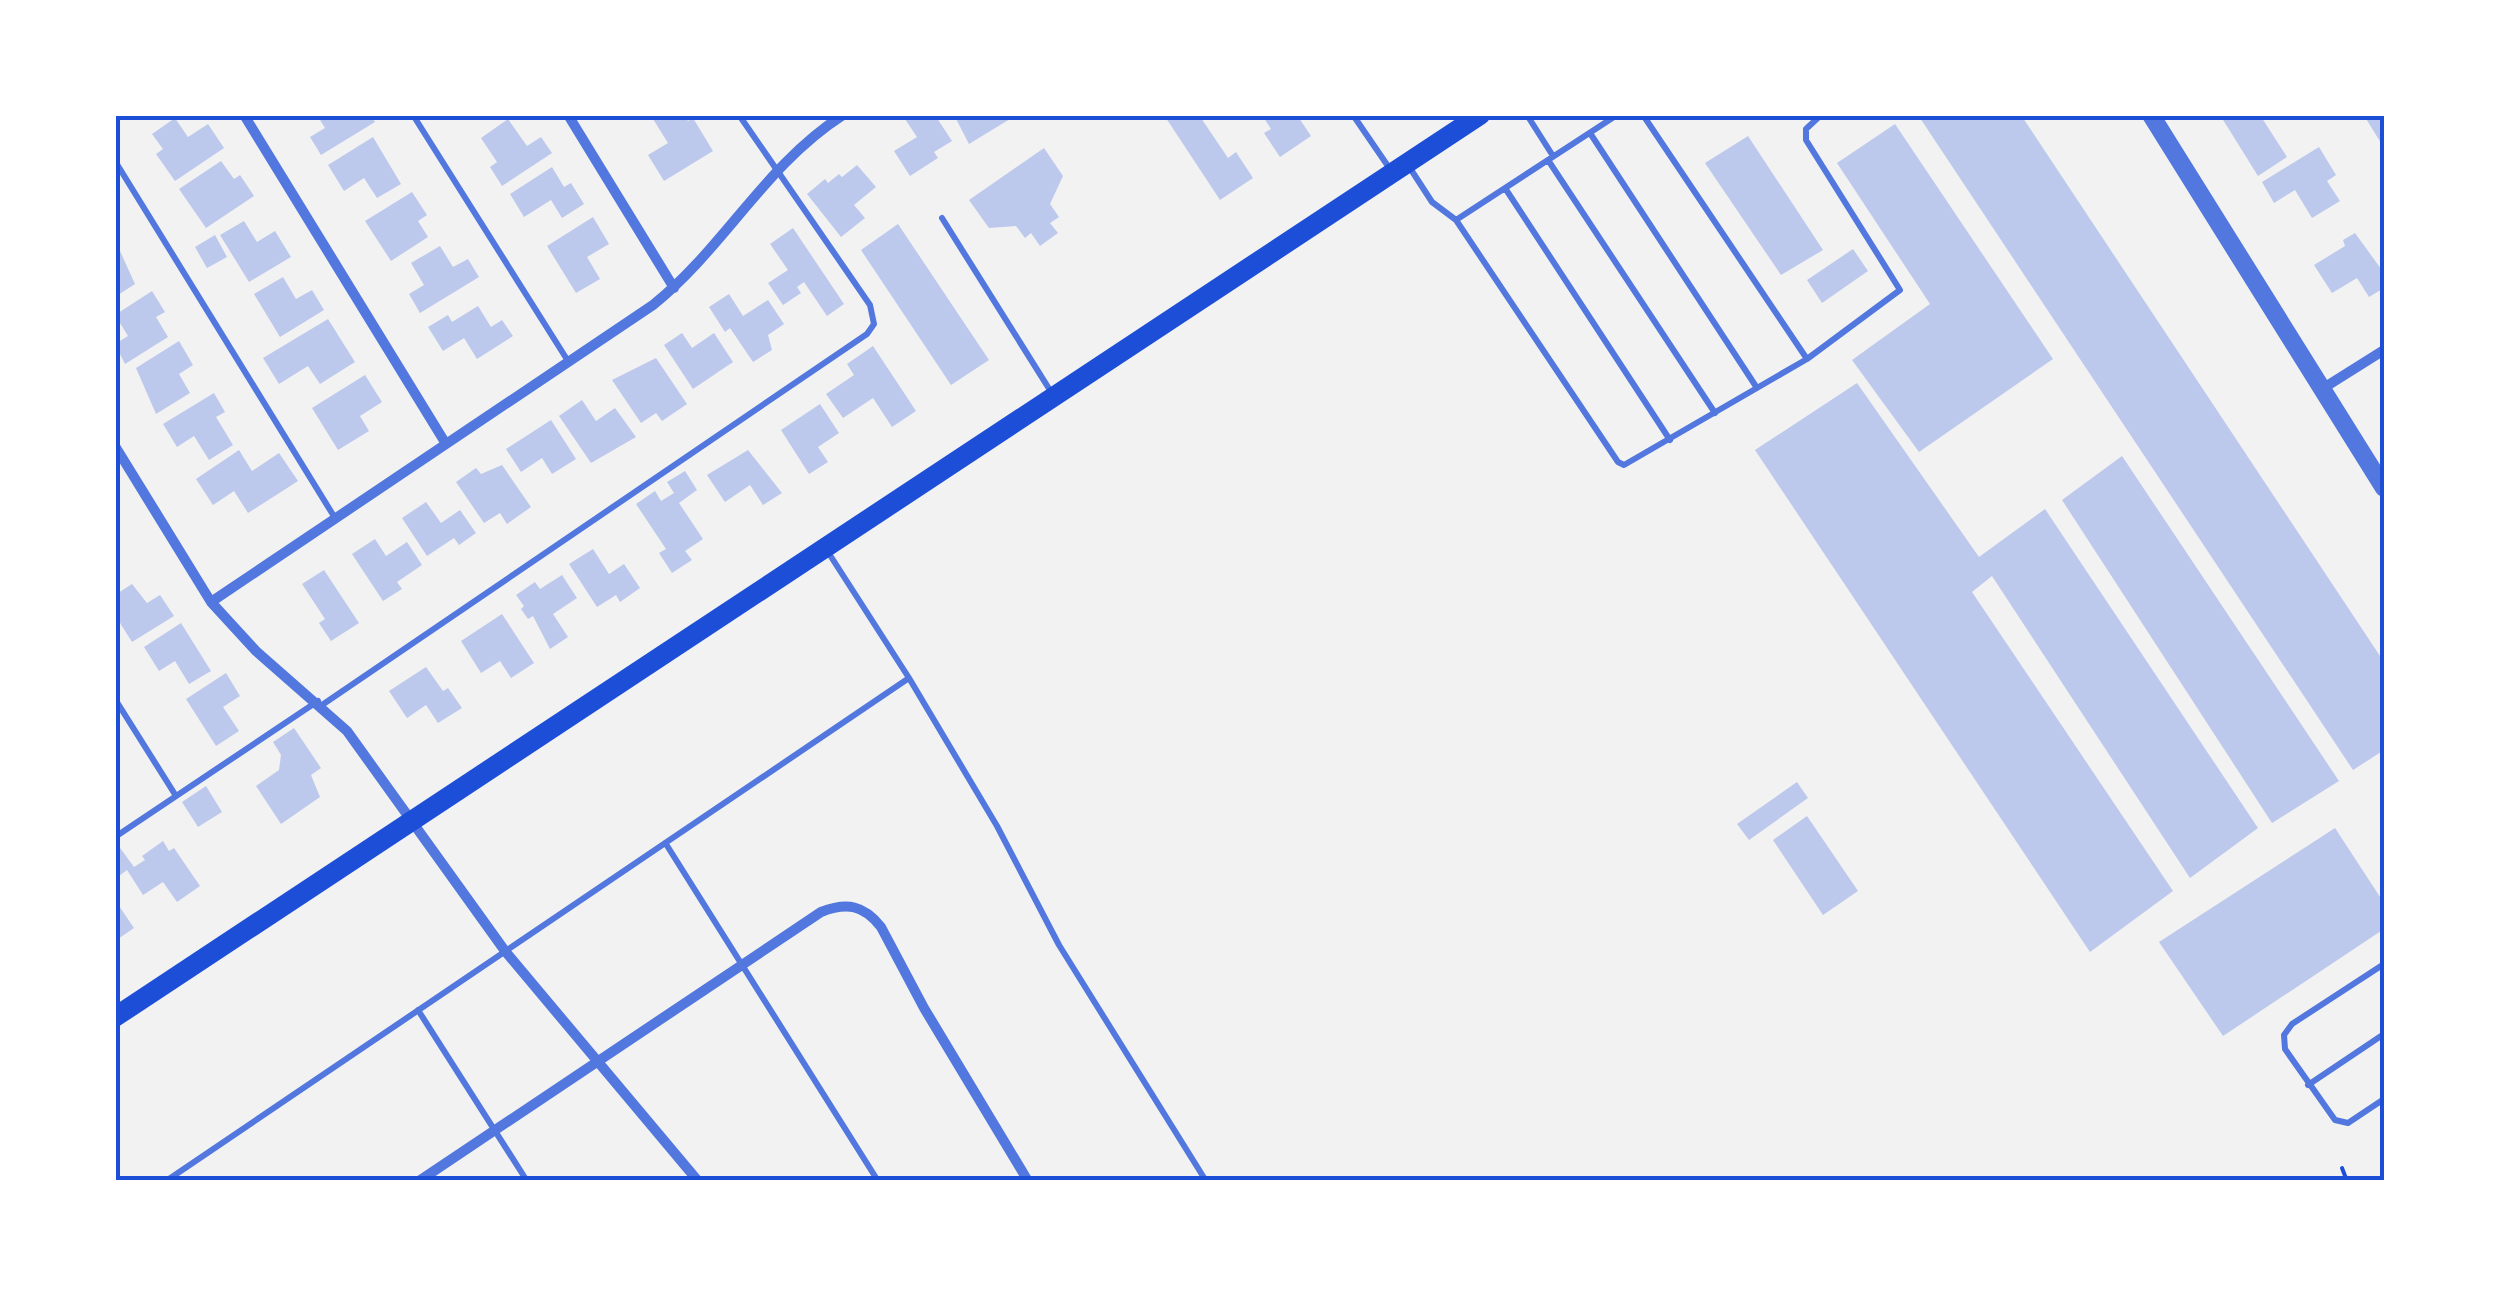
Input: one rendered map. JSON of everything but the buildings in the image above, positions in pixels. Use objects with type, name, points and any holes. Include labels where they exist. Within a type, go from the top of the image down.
[{"type":"main road","points":[[115,1018],[1480,115]]},
{"type":"street","points":[[244,115],[446,444]]},
{"type":"street","points":[[568,115],[674,288]]},
{"type":"street","points":[[210,602],[674,288],[700,264],[774,172],[843,115]]},
{"type":"street","points":[[2151,115],[2384,488]]},
{"type":"street","points":[[2322,389],[2384,350]]},
{"type":"street","points":[[115,446],[210,602],[256,651],[320,703],[414,818],[505,951],[698,1181]]},
{"type":"street","points":[[419,1181],[821,912],[855,907],[872,915],[882,927],[934,1025],[1028,1181]]},
{"type":"lane","points":[[413,115],[568,362]]},
{"type":"lane","points":[[115,836],[320,703],[867,334],[874,324],[870,305],[774,172],[739,115]]},
{"type":"lane","points":[[1353,115],[1432,202],[1456,220],[1618,462],[1631,463],[1806,359],[1900,290],[1806,140],[1806,129],[1821,115]]},
{"type":"lane","points":[[1527,115],[1715,413]]},
{"type":"lane","points":[[1456,220],[1617,115]]},
{"type":"lane","points":[[1643,115],[1806,359]]},
{"type":"lane","points":[[1590,132],[1757,388]]},
{"type":"lane","points":[[115,161],[335,518]]},
{"type":"lane","points":[[1505,188],[1670,440]]},
{"type":"lane","points":[[942,218],[1053,395]]},
{"type":"lane","points":[[824,546],[910,678],[997,826],[1059,945],[1206,1181]]},
{"type":"lane","points":[[166,1181],[910,678]]},
{"type":"lane","points":[[115,700],[176,796]]},
{"type":"lane","points":[[666,844],[878,1181]]},
{"type":"lane","points":[[2384,964],[2292,1024],[2284,1035],[2285,1049],[2324,1110],[2348,1123],[2384,1099]]},
{"type":"lane","points":[[418,1010],[526,1181]]},
{"type":"lane","points":[[2308,1085],[2384,1034]]},
{"type":"path","points":[[2342,1168],[2348,1181]]}]
